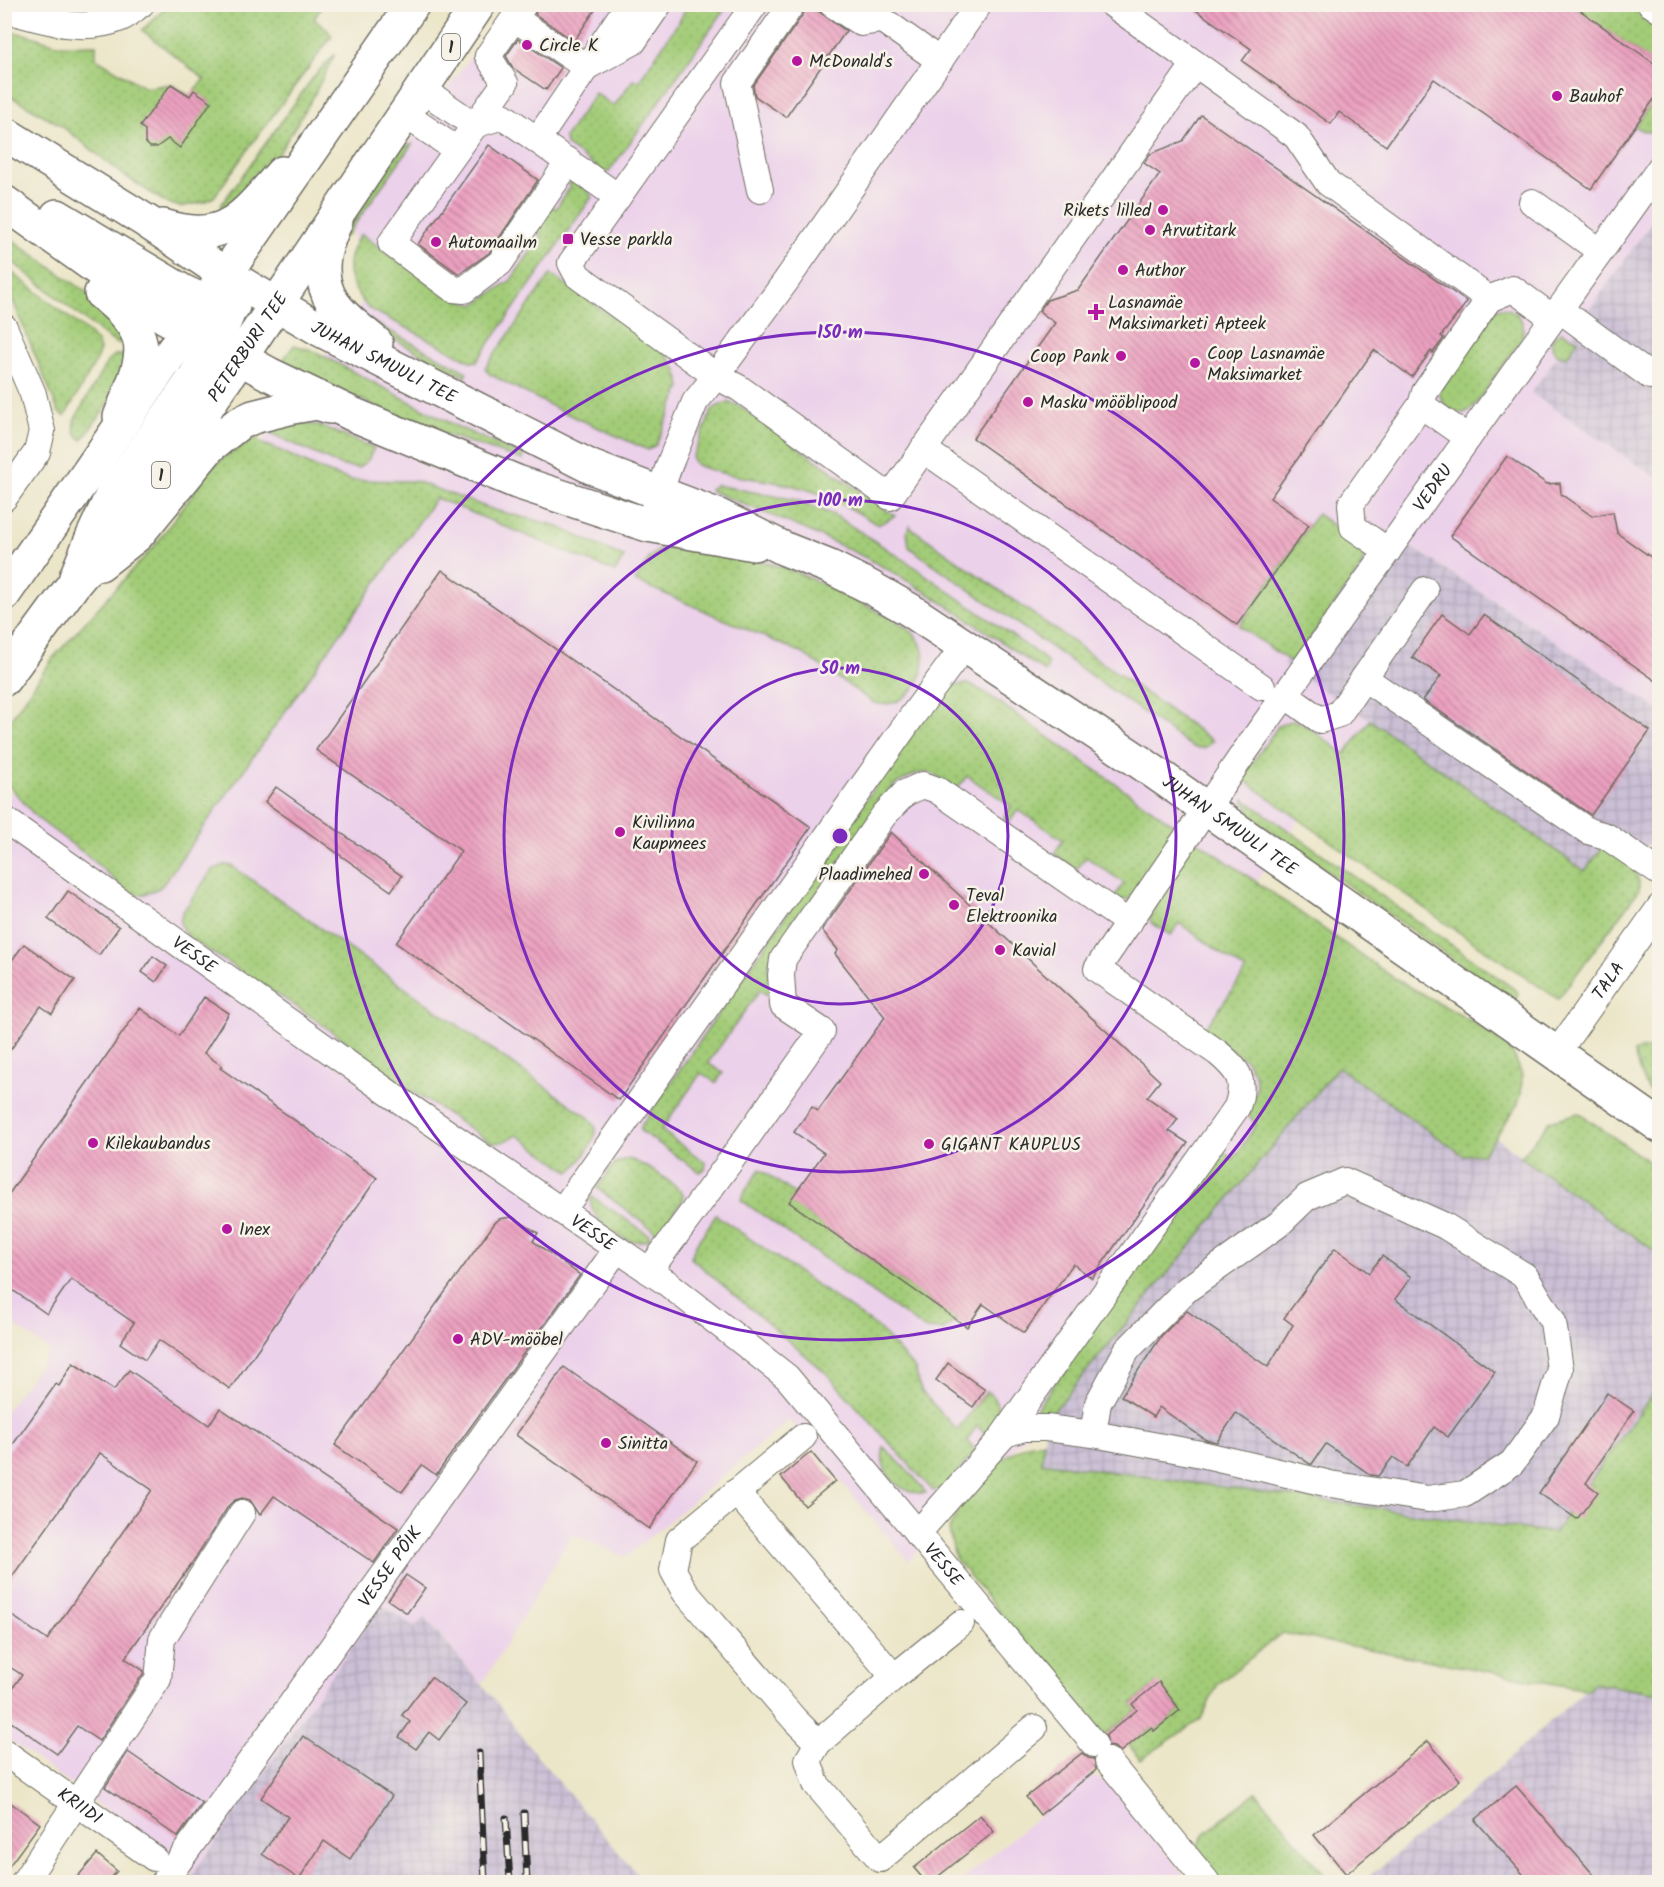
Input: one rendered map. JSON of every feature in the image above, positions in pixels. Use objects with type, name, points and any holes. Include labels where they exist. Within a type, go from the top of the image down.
[{"type":"main road","name":"PETERBURI TEE","points":[[4,679],[73,585],[146,497],[214,344],[225,274],[413,4]]},
{"type":"main road","name":"PETERBURI TEE","points":[[4,594],[114,436],[214,344],[276,304],[479,4]]},
{"type":"main road","points":[[146,221],[187,233],[201,233],[232,223],[258,201],[330,121]]},
{"type":"main road","name":"JUHAN SMUULI TEE","points":[[4,133],[146,221],[225,274],[321,330],[591,467],[719,516],[785,549],[830,567],[910,610],[1207,808],[1659,1126]]},
{"type":"main road","points":[[4,188],[56,215],[182,291],[219,304],[252,308],[276,304]]},
{"type":"main road","name":"JUHAN SMUULI TEE","points":[[4,202],[149,306],[269,374],[352,414],[517,482],[648,525],[785,549]]},
{"type":"main road","points":[[339,211],[324,255],[328,296],[344,317],[427,383]]},
{"type":"main road","points":[[4,219],[39,249],[112,301],[129,316],[137,330],[142,345],[140,365],[114,436]]},
{"type":"main road","points":[[73,585],[137,535],[210,446],[238,424],[273,411],[317,404],[352,414]]},
{"type":"street","points":[[4,9],[49,22],[87,26],[121,18],[141,4]]},
{"type":"street","points":[[538,140],[629,4]]},
{"type":"street","points":[[586,67],[633,42],[659,4]]},
{"type":"street","points":[[755,4],[571,263],[578,276],[716,376],[739,388],[890,497],[1195,63]]},
{"type":"street","points":[[760,190],[737,83],[792,4]]},
{"type":"street","points":[[832,4],[861,23],[881,20]]},
{"type":"street","points":[[860,4],[940,61]]},
{"type":"street","points":[[648,525],[695,402],[779,290],[979,4]]},
{"type":"street","points":[[1112,4],[1296,136],[1328,183],[1489,298]]},
{"type":"street","points":[[1651,4],[1659,10]]},
{"type":"street","points":[[569,161],[500,263],[464,290],[453,289],[391,243],[505,83],[488,56],[519,11],[586,67]]},
{"type":"street","points":[[413,101],[474,125],[503,116],[618,197]]},
{"type":"street","points":[[413,101],[456,150]]},
{"type":"street","name":"VEDRU","points":[[1002,1437],[1237,1107],[1242,1092],[1241,1078],[1233,1065],[1097,969],[1207,808],[1273,691],[1388,550],[1659,168]]},
{"type":"street","points":[[1532,202],[1600,251]]},
{"type":"street","points":[[1388,550],[1353,527],[1352,504],[1421,405],[1425,392],[1489,298],[1513,289],[1556,314],[1650,376]]},
{"type":"street","points":[[4,327],[33,394],[42,431],[37,452],[4,498]]},
{"type":"street","points":[[1421,405],[1468,438]]},
{"type":"street","points":[[923,449],[1273,691],[1320,720],[1339,714],[1425,590]]},
{"type":"street","points":[[562,1212],[906,724],[965,645]]},
{"type":"street","points":[[1364,678],[1588,831],[1606,836],[1659,873]]},
{"type":"street","points":[[649,1271],[822,1031],[783,1005],[781,975],[783,959],[884,815],[905,793],[923,785],[937,790],[1129,923]]},
{"type":"street","name":"VESSE","points":[[4,819],[389,1094],[649,1271],[787,1377],[1207,1882]]},
{"type":"street","name":"TALA","points":[[1556,1054],[1659,907]]},
{"type":"street","points":[[917,1534],[1005,1434],[1024,1428],[1046,1428],[1093,1434],[1201,1454],[1330,1484],[1428,1500],[1465,1494],[1512,1464],[1546,1416],[1560,1369],[1553,1322],[1525,1276],[1445,1226],[1344,1181],[1307,1197],[1279,1224],[1186,1290],[1127,1350],[1098,1403],[1093,1434]]},
{"type":"street","name":"VESSE PÕIK","points":[[164,1882],[617,1249]]},
{"type":"street","points":[[803,1437],[679,1540],[673,1570],[685,1592],[795,1720],[818,1743]]},
{"type":"street","points":[[736,1492],[894,1677]]},
{"type":"street","points":[[24,1882],[158,1679],[162,1639],[242,1513]]},
{"type":"street","points":[[961,1623],[818,1743],[808,1760],[816,1784],[880,1859],[1034,1728]]},
{"type":"street","name":"KRIIDI","points":[[4,1752],[154,1858]]},
{"type":"shaded area","points":[[1612,4],[1659,41],[1659,211],[1531,393],[1659,479],[1659,710],[1384,528],[1283,664],[1370,720],[1211,945],[1349,1046],[1049,1411],[908,1561],[789,1420],[626,1557],[572,1534],[482,1684],[425,1617],[416,1627],[381,1605],[193,1873],[5,1737],[5,1412],[50,1351],[5,1318],[5,803],[372,289],[350,227],[507,5]]},
{"type":"shaded area","points":[[1659,211],[1659,479],[1531,393]]},
{"type":"shaded area","points":[[1383,528],[1659,710],[1659,840],[1585,871],[1370,720],[1283,664]]},
{"type":"shaded area","points":[[1356,1039],[1659,1253],[1659,1385],[1554,1533],[1040,1462],[1049,1411]]},
{"type":"shaded area","points":[[381,1605],[415,1627],[424,1617],[490,1694],[537,1756],[644,1882],[187,1882]]},
{"type":"shaded area","points":[[1593,1683],[1659,1694],[1659,1882],[1362,1882],[1472,1792]]},
{"type":"shaded area","points":[[1089,1775],[1109,1783],[1191,1882],[959,1882]]},
{"type":"green space","points":[[169,5],[323,5],[314,19],[332,36],[214,197],[204,202],[180,207],[165,202],[125,176],[59,124],[5,93],[5,34],[18,33],[62,45],[96,45],[96,58],[145,88],[171,84],[190,96],[204,79],[142,30]]},
{"type":"green space","points":[[687,5],[728,5],[609,172],[602,171],[566,145],[565,137],[595,93],[614,106],[633,80],[639,81],[680,20]]},
{"type":"green space","points":[[1571,5],[1629,5],[1659,26],[1659,67]]},
{"type":"green space","points":[[335,54],[312,99],[266,174],[219,215],[221,205],[315,75]]},
{"type":"green space","points":[[1659,92],[1659,132],[1647,132],[1635,127]]},
{"type":"green space","points":[[412,144],[347,235],[335,243],[402,147]]},
{"type":"green space","points":[[571,180],[587,190],[592,197],[477,361],[472,362],[368,308],[355,290],[349,272],[349,263],[361,234],[446,295],[474,305],[511,280],[542,235],[536,230],[551,206],[556,209],[570,187],[568,184]]},
{"type":"green space","points":[[4,234],[110,309],[130,343],[117,343],[108,338],[5,256]]},
{"type":"green space","points":[[5,267],[89,333],[97,342],[100,350],[95,363],[65,416],[59,413],[5,282]]},
{"type":"green space","points":[[551,274],[666,354],[677,370],[681,387],[656,445],[648,450],[563,412],[489,374],[485,368]]},
{"type":"green space","points":[[1503,308],[1514,312],[1521,319],[1523,334],[1521,340],[1474,407],[1462,413],[1456,413],[1443,402],[1439,390],[1496,309]]},
{"type":"green space","points":[[367,319],[467,372],[465,377],[371,327]]},
{"type":"green space","points":[[1562,332],[1578,340],[1567,357],[1556,353],[1551,342],[1556,335]]},
{"type":"green space","points":[[294,345],[314,351],[460,428],[524,456],[523,460],[420,426],[283,365],[285,357]]},
{"type":"green space","points":[[115,355],[130,355],[108,404],[82,440],[75,433],[74,421],[107,362]]},
{"type":"green space","points":[[727,402],[738,405],[895,516],[878,525],[838,502],[805,489],[719,472],[695,464],[692,458],[711,413],[714,408]]},
{"type":"green space","points":[[289,422],[318,425],[374,448],[368,460],[359,468],[342,466],[272,434],[268,423]]},
{"type":"green space","points":[[256,438],[262,444],[350,480],[415,481],[494,510],[554,525],[624,557],[615,572],[436,498],[164,883],[159,888],[137,895],[126,890],[89,857],[37,818],[5,781],[5,727],[53,658],[156,544],[210,470],[226,456]]},
{"type":"green space","points":[[716,485],[796,500],[834,515],[906,561],[1045,659],[1048,664],[1045,672],[987,632],[887,569],[822,537],[711,491],[710,489]]},
{"type":"green space","points":[[1317,514],[1359,544],[1364,557],[1360,569],[1292,663],[1239,626]]},
{"type":"green space","points":[[910,526],[1213,741],[1203,748],[1191,746],[909,547],[907,531]]},
{"type":"green space","points":[[662,548],[729,555],[770,564],[813,580],[886,615],[911,631],[920,642],[924,654],[919,680],[901,699],[888,704],[874,703],[802,653],[635,581],[650,557]]},
{"type":"green space","points":[[968,684],[981,690],[1394,978],[1471,1021],[1508,1047],[1522,1075],[1521,1095],[1517,1106],[1483,1154],[1463,1155],[1338,1067],[1048,1418],[1028,1420],[1220,1152],[1234,1158],[1256,1125],[1250,1117],[1249,1109],[1257,1089],[1255,1075],[1246,1060],[1204,1030],[1246,971],[1179,923],[1171,935],[1151,923],[1150,918],[1156,908],[1136,893],[1122,901],[1115,896],[1124,883],[1086,857],[1077,869],[1054,854],[1063,840],[1018,810],[1009,823],[1003,819],[1011,806],[967,776],[957,789],[939,777],[926,772],[920,773],[893,786],[771,958],[768,967],[772,998],[760,990],[708,1063],[723,1073],[716,1083],[701,1073],[661,1130],[706,1163],[705,1169],[700,1172],[641,1131],[641,1126],[914,730],[942,693],[953,685]]},
{"type":"green space","points":[[1292,720],[1305,725],[1345,754],[1370,720],[1585,871],[1603,846],[1623,859],[1633,869],[1639,882],[1639,890],[1558,999],[1445,923],[1244,780],[1246,772],[1278,726]]},
{"type":"green space","points":[[1244,799],[1517,991],[1515,1000],[1512,1001],[1259,823],[1250,814]]},
{"type":"green space","points":[[225,865],[232,866],[588,1117],[595,1125],[595,1134],[578,1164],[570,1172],[517,1135],[502,1142],[492,1143],[401,1084],[356,1048],[294,1005],[189,938],[180,923],[182,913],[212,870]]},
{"type":"green space","points":[[1660,1048],[1659,1103],[1643,1079],[1634,1052]]},
{"type":"green space","points":[[1579,1113],[1659,1169],[1659,1254],[1521,1157],[1550,1121]]},
{"type":"green space","points":[[628,1159],[658,1174],[684,1195],[683,1200],[657,1233],[597,1188],[615,1163]]},
{"type":"green space","points":[[760,1169],[795,1194],[790,1202],[957,1320],[943,1330],[925,1329],[741,1200]]},
{"type":"green space","points":[[591,1196],[648,1234],[651,1239],[628,1240],[608,1228],[593,1210]]},
{"type":"green space","points":[[716,1215],[878,1328],[916,1370],[922,1392],[957,1430],[987,1391],[992,1396],[999,1414],[996,1426],[986,1435],[977,1426],[967,1440],[975,1452],[943,1488],[933,1491],[825,1372],[691,1258],[695,1246]]},
{"type":"green space","points":[[1659,1385],[1659,1694],[1593,1683],[1587,1690],[1282,1633],[1218,1684],[1201,1719],[1140,1760],[1129,1745],[1152,1727],[1155,1730],[1180,1710],[1159,1683],[1132,1703],[1137,1710],[1101,1738],[955,1558],[949,1529],[961,1504],[1002,1458],[1027,1445],[1044,1442],[1041,1462],[1554,1533]]},
{"type":"green space","points":[[884,1447],[914,1477],[926,1493],[908,1491],[893,1481],[884,1465],[882,1456]]},
{"type":"green space","points":[[1256,1792],[1330,1882],[1217,1882],[1195,1849],[1204,1834]]},
{"type":"building","points":[[539,4],[599,4],[574,41],[535,14]]},
{"type":"building","name":"McDonald's","points":[[808,4],[846,31],[786,117],[755,96],[753,86]]},
{"type":"building","name":"Bauhof","points":[[1187,4],[1571,4],[1659,67],[1659,92],[1591,189],[1434,79],[1386,146],[1339,112],[1331,124],[1242,61],[1251,49]]},
{"type":"building","points":[[518,39],[561,68],[546,90],[513,68],[506,56]]},
{"type":"building","points":[[171,84],[190,96],[194,90],[211,102],[180,148],[168,139],[157,147],[150,147],[145,142],[145,130],[140,126]]},
{"type":"building","name":"Coop Lasnamäe Maksimarket","points":[[1201,115],[1467,302],[1441,336],[1444,338],[1433,353],[1431,351],[1412,377],[1374,350],[1270,498],[1309,525],[1237,625],[973,438],[1055,323],[1039,311],[1047,300],[1078,290],[1160,174],[1144,163],[1150,154],[1183,141]]},
{"type":"building","points":[[489,145],[538,180],[489,253],[459,274],[418,244]]},
{"type":"building","points":[[1507,456],[1547,484],[1560,483],[1561,494],[1592,516],[1613,512],[1617,533],[1659,563],[1659,683],[1450,536]]},
{"type":"building","name":"Kivilinna Kaupmees","points":[[442,570],[811,827],[619,1100],[396,943],[461,851],[316,750]]},
{"type":"building","points":[[1442,614],[1470,634],[1484,615],[1650,731],[1591,815],[1423,700],[1441,676],[1412,657]]},
{"type":"building","points":[[276,787],[402,876],[391,891],[265,802]]},
{"type":"building","points":[[891,832],[1160,1081],[1147,1097],[1178,1119],[1169,1131],[1188,1143],[1092,1278],[1073,1264],[1024,1333],[983,1304],[967,1327],[789,1202],[824,1153],[794,1132],[812,1107],[818,1111],[885,1017],[835,954],[838,950],[822,930]]},
{"type":"building","points":[[68,891],[119,927],[99,955],[48,919]]},
{"type":"building","points":[[24,944],[75,980],[52,1014],[41,1006],[4,1059],[4,971]]},
{"type":"building","points":[[153,956],[167,966],[156,982],[142,972]]},
{"type":"building","points":[[204,997],[229,1013],[204,1053],[222,1066],[220,1068],[377,1178],[230,1389],[159,1340],[145,1360],[120,1343],[134,1323],[71,1279],[47,1314],[4,1284],[4,1201],[20,1178],[140,1008],[179,1036]]},
{"type":"building","points":[[512,1217],[538,1233],[533,1241],[580,1275],[436,1475],[422,1465],[402,1492],[335,1445],[494,1224],[499,1219]]},
{"type":"building","points":[[1335,1248],[1369,1273],[1382,1256],[1411,1277],[1395,1299],[1495,1372],[1448,1437],[1434,1427],[1407,1467],[1393,1457],[1378,1476],[1371,1475],[1326,1444],[1310,1464],[1236,1413],[1217,1442],[1206,1440],[1159,1407],[1153,1417],[1121,1396],[1162,1335],[1187,1311],[1268,1367],[1293,1325],[1284,1318]]},
{"type":"building","points":[[73,1363],[114,1390],[129,1370],[209,1425],[220,1408],[398,1528],[374,1563],[274,1496],[260,1515],[250,1500],[242,1498],[235,1500],[229,1505],[194,1560],[125,1658],[144,1671],[99,1741],[77,1726],[57,1754],[4,1717],[4,1700],[22,1675],[4,1663],[4,1610],[47,1640],[152,1490],[100,1453],[4,1588],[4,1457],[56,1384],[59,1386]]},
{"type":"building","points":[[948,1363],[985,1390],[973,1407],[936,1380]]},
{"type":"building","points":[[564,1367],[697,1461],[649,1529],[516,1435]]},
{"type":"building","points":[[1607,1393],[1634,1411],[1586,1483],[1598,1492],[1577,1519],[1539,1493]]},
{"type":"building","points":[[811,1452],[835,1481],[805,1506],[781,1477]]},
{"type":"building","points":[[406,1575],[425,1588],[407,1613],[388,1600]]},
{"type":"building","points":[[431,1677],[466,1704],[439,1740],[429,1732],[416,1749],[399,1737],[410,1722],[402,1715]]},
{"type":"building","points":[[1159,1682],[1180,1710],[1154,1731],[1152,1727],[1120,1752],[1108,1746],[1106,1735],[1137,1710],[1132,1704]]},
{"type":"building","points":[[303,1736],[392,1796],[350,1859],[324,1841],[299,1879],[262,1854],[288,1817],[261,1798]]},
{"type":"building","points":[[1428,1741],[1460,1780],[1346,1874],[1314,1835]]},
{"type":"building","points":[[128,1752],[202,1803],[178,1837],[105,1787]]},
{"type":"building","points":[[1082,1753],[1094,1759],[1096,1770],[1040,1815],[1026,1797]]},
{"type":"building","points":[[1516,1786],[1600,1882],[1530,1882],[1475,1820]]},
{"type":"building","points":[[4,1798],[40,1824],[4,1873]]},
{"type":"building","points":[[980,1815],[994,1832],[931,1882],[926,1882],[914,1868]]},
{"type":"building","points":[[97,1854],[117,1871],[107,1882],[73,1882]]},
{"type":"railway","points":[[479,1753],[485,1882]]},
{"type":"railway","points":[[524,1813],[527,1882]]},
{"type":"railway","points":[[506,1818],[510,1882]]},
{"type":"place","name":"Circle K","points":[[527,45]]},
{"type":"place","name":"McDonald's","points":[[797,61]]},
{"type":"place","name":"Bauhof","points":[[1557,96]]},
{"type":"place","name":"Rikets lilled","points":[[1163,210]]},
{"type":"place","name":"Arvutitark","points":[[1150,230]]},
{"type":"place","name":"Vesse parkla","points":[[568,239]]},
{"type":"place","name":"Automaailm","points":[[436,242]]},
{"type":"place","name":"Author","points":[[1123,270]]},
{"type":"place","name":"Lasnamäe Maksimarketi Apteek","points":[[1096,312]]},
{"type":"place","name":"Coop Pank","points":[[1121,356]]},
{"type":"place","name":"Coop Lasnamäe Maksimarket","points":[[1195,363]]},
{"type":"place","name":"Masku mööblipood","points":[[1028,402]]},
{"type":"place","name":"Kivilinna Kaupmees","points":[[620,832]]},
{"type":"place","name":"Plaadimehed","points":[[924,874]]},
{"type":"place","name":"Teval Elektroonika","points":[[954,905]]},
{"type":"place","name":"Kavial","points":[[1000,950]]},
{"type":"place","name":"Kilekaubandus","points":[[93,1143]]},
{"type":"place","name":"GIGANT KAUPLUS","points":[[929,1144]]},
{"type":"place","name":"Inex","points":[[227,1229]]},
{"type":"place","name":"ADV-mööbel","points":[[458,1339]]},
{"type":"place","name":"Sinitta","points":[[606,1443]]}]
